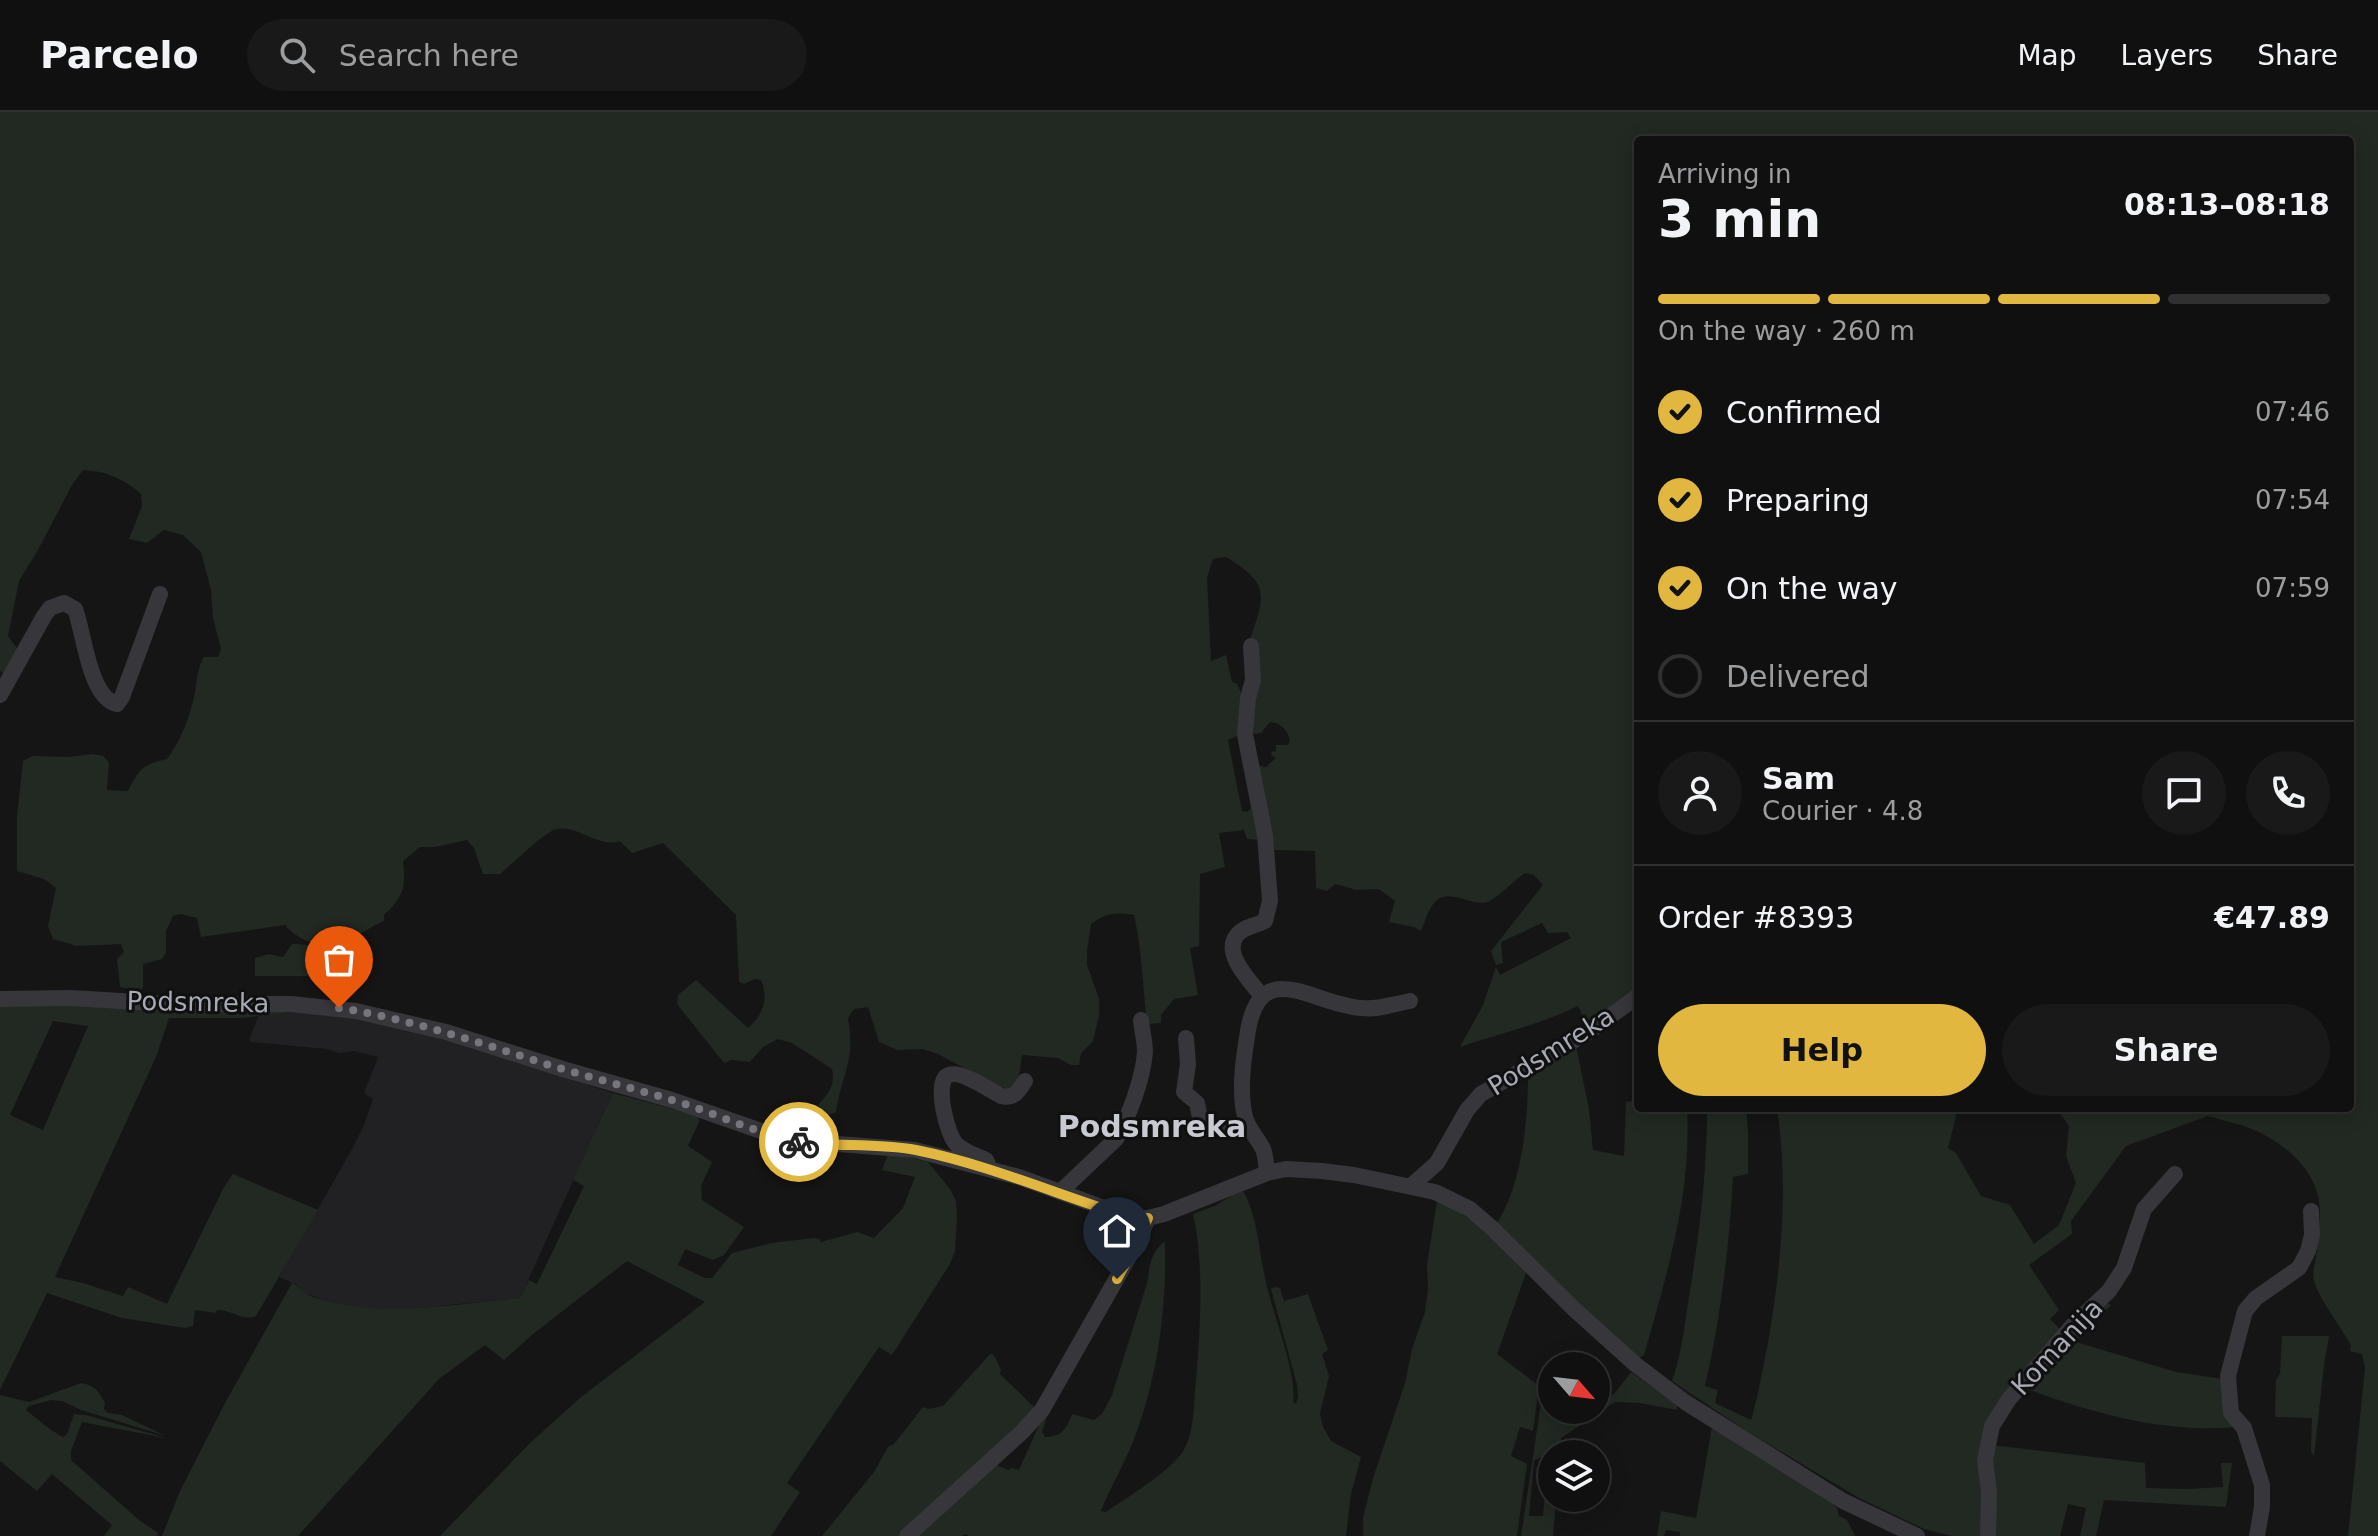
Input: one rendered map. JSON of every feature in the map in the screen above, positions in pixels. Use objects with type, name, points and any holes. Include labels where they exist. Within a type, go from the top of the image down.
[{"type":"street","points":[[0,695],[44,616],[50,608],[64,603],[75,609],[89,664],[103,693],[110,702],[117,704],[160,594]]},
{"type":"street","points":[[1251,646],[1253,680],[1245,734],[1265,835],[1270,901],[1265,921],[1245,928],[1236,935],[1232,945],[1239,964],[1261,995]]},
{"type":"street","points":[[1267,1173],[1262,1146],[1251,1131],[1243,1106],[1243,1065],[1248,1025],[1254,1005],[1261,995],[1286,989],[1359,1008],[1410,1001]]},
{"type":"street","name":"Podsmreka","points":[[0,999],[291,1004],[356,1011],[446,1032],[672,1100],[787,1140],[915,1150],[991,1169],[1116,1213],[1148,1218],[1267,1173],[1286,1169],[1322,1171],[1435,1192],[1470,1209],[1625,1355],[1685,1402],[1843,1501],[1917,1536]]},
{"type":"street","name":"Podsmreka","points":[[1411,1186],[1437,1163],[1467,1110],[1481,1094],[1590,1031],[1634,999]]},
{"type":"street","points":[[1060,1192],[1116,1139],[1121,1130],[1143,1068],[1145,1050],[1141,1020]]},
{"type":"street","points":[[1186,1038],[1188,1064],[1184,1092],[1197,1103],[1202,1128],[1208,1131],[1227,1128],[1251,1131]]},
{"type":"street","points":[[991,1169],[986,1160],[956,1144],[951,1137],[941,1083],[951,1073],[960,1075],[1008,1098],[1015,1095],[1025,1081]]},
{"type":"street","name":"Komanija","points":[[1988,1536],[1989,1492],[1985,1460],[1992,1426],[2009,1399],[2073,1325],[2109,1291],[2124,1268],[2144,1209],[2175,1174]]},
{"type":"street","points":[[2257,1536],[2262,1485],[2244,1428],[2231,1413],[2228,1376],[2245,1311],[2256,1298],[2299,1268],[2308,1251],[2312,1235],[2311,1211]]},
{"type":"street","points":[[907,1536],[1022,1432],[1042,1410],[1148,1218]]},
{"type":"shaded area","points":[[0,112],[2378,112],[2378,1536],[2348,1536],[2365,1368],[2362,1354],[2350,1351],[2351,1345],[2314,1281],[2320,1214],[2314,1184],[2296,1158],[2272,1139],[2244,1126],[2208,1116],[2126,1146],[2071,1221],[2072,1234],[2029,1265],[2059,1310],[2050,1319],[2063,1332],[2008,1393],[1994,1418],[1984,1467],[1984,1536],[1952,1536],[1924,1529],[1859,1498],[1745,1430],[1672,1381],[1682,1342],[1699,1230],[1707,1112],[1746,1112],[1748,1174],[1733,1177],[1724,1282],[1705,1386],[1718,1390],[1715,1403],[1751,1420],[1767,1348],[1782,1228],[1781,1138],[1778,1112],[1957,1112],[1948,1148],[1956,1153],[1981,1196],[2010,1205],[2034,1244],[2059,1225],[2076,1183],[2066,1156],[2069,1126],[2059,1112],[2354,1112],[2354,136],[1634,136],[1634,997],[1593,1025],[1585,1020],[1578,1006],[1535,1024],[1460,1047],[1483,1005],[1496,967],[1500,975],[1571,938],[1567,932],[1548,933],[1542,923],[1501,942],[1503,963],[1496,965],[1491,951],[1543,885],[1534,875],[1525,873],[1490,901],[1483,903],[1447,896],[1441,898],[1430,908],[1421,931],[1389,922],[1395,901],[1379,889],[1357,890],[1335,884],[1327,891],[1316,888],[1315,851],[1275,850],[1269,845],[1256,765],[1266,767],[1276,758],[1271,755],[1272,751],[1276,752],[1276,745],[1288,745],[1290,741],[1283,728],[1270,722],[1261,733],[1248,731],[1257,674],[1257,645],[1250,639],[1259,611],[1260,591],[1250,574],[1226,557],[1213,559],[1207,578],[1211,661],[1226,655],[1232,682],[1237,684],[1245,701],[1242,734],[1257,800],[1262,840],[1247,839],[1244,830],[1219,833],[1225,867],[1200,874],[1199,946],[1190,948],[1198,995],[1174,999],[1161,1015],[1161,1023],[1147,1024],[1134,915],[1106,916],[1091,924],[1087,965],[1099,999],[1099,1016],[1093,1041],[1081,1053],[1079,1065],[1071,1065],[1058,1058],[1022,1055],[1017,1079],[1007,1089],[938,1054],[923,1049],[897,1050],[879,1042],[868,1007],[854,1009],[848,1018],[849,1056],[836,1112],[825,1117],[802,1114],[797,1109],[800,1105],[818,1105],[822,1101],[832,1085],[832,1069],[792,1043],[778,1039],[763,1047],[750,1062],[732,1060],[724,1063],[677,1004],[678,995],[696,980],[748,1028],[761,1012],[764,993],[761,980],[754,979],[744,984],[739,982],[736,915],[663,843],[632,853],[620,841],[603,842],[570,829],[554,830],[500,874],[483,874],[474,848],[467,840],[420,847],[403,861],[402,891],[384,915],[384,921],[336,944],[319,945],[296,935],[285,925],[201,937],[197,918],[181,914],[173,916],[166,931],[166,953],[162,959],[143,964],[143,988],[139,991],[120,987],[117,959],[124,952],[121,944],[77,946],[53,939],[48,926],[56,888],[44,879],[17,871],[17,816],[23,761],[33,756],[103,756],[109,762],[107,790],[128,791],[143,769],[167,759],[172,752],[189,717],[201,662],[204,657],[218,657],[221,649],[201,552],[183,535],[164,530],[147,543],[129,539],[142,506],[141,494],[121,480],[83,470],[72,485],[19,581],[8,636],[19,651],[6,674],[0,671]],"holes":[[[1237,736],[1251,808],[1247,812],[1242,811],[1228,740]]]},
{"type":"shaded area","points":[[292,944],[343,949],[341,958],[324,959],[319,982],[307,976],[255,976],[255,958],[269,954],[283,957]]},
{"type":"shaded area","points":[[0,1004],[284,1011],[242,1018],[169,1018],[156,1057],[55,1277],[123,1296],[128,1287],[167,1304],[233,1174],[318,1210],[256,1316],[247,1317],[222,1310],[216,1313],[195,1310],[193,1326],[185,1328],[122,1318],[47,1293],[0,1390]],"holes":[[[53,1021],[88,1026],[43,1130],[10,1115]]]},
{"type":"shaded area","points":[[261,1009],[355,1012],[613,1093],[520,1298],[397,1310],[352,1307],[305,1293],[297,1285],[279,1277],[364,1125],[373,1099],[364,1093],[378,1057],[354,1051],[339,1053],[327,1049],[251,1042],[249,1040]]},
{"type":"shaded area","points":[[1576,1046],[1589,1109],[1593,1150],[1624,1156],[1626,1102],[1634,1101],[1634,1112],[1687,1112],[1688,1140],[1682,1202],[1661,1294],[1644,1355],[1640,1358],[1595,1319],[1497,1223],[1506,1208],[1518,1171],[1525,1132],[1528,1076]]},
{"type":"shaded area","points":[[613,1093],[699,1116],[688,1146],[712,1162],[701,1186],[702,1200],[744,1227],[724,1255],[713,1260],[685,1249],[678,1265],[705,1278],[712,1278],[732,1253],[772,1243],[814,1238],[821,1242],[857,1232],[874,1238],[903,1208],[915,1177],[882,1170],[889,1152],[928,1162],[956,1201],[955,1251],[950,1264],[892,1355],[879,1347],[787,1483],[800,1492],[771,1536],[440,1536],[530,1443],[580,1398],[705,1302],[627,1261],[504,1360],[485,1345],[439,1379],[298,1536],[162,1536],[180,1491],[225,1403],[292,1283],[315,1298],[371,1308],[421,1308],[520,1298],[529,1280],[537,1284],[584,1186],[573,1180]]},
{"type":"shaded area","points":[[1239,1191],[1244,1192],[1252,1213],[1266,1282],[1292,1376],[1293,1402],[1296,1404],[1297,1385],[1271,1289],[1280,1288],[1284,1301],[1308,1294],[1328,1350],[1322,1354],[1329,1376],[1320,1414],[1323,1427],[1331,1441],[1361,1457],[1351,1494],[1346,1536],[913,1536],[995,1461],[998,1466],[1008,1470],[1019,1470],[1051,1404],[1042,1432],[1045,1437],[1056,1436],[1063,1431],[1072,1414],[1094,1420],[1102,1414],[1112,1395],[1152,1259],[1165,1241],[1162,1320],[1147,1399],[1130,1449],[1101,1511],[1106,1512],[1150,1482],[1181,1455],[1192,1426],[1198,1349],[1199,1256],[1193,1214],[1215,1206]]},
{"type":"shaded area","points":[[1437,1201],[1474,1222],[1526,1273],[1497,1354],[1538,1385],[1533,1431],[1520,1427],[1511,1456],[1527,1464],[1517,1536],[1363,1536],[1363,1518],[1373,1478],[1425,1312],[1427,1265]]},
{"type":"shaded area","points":[[2100,1299],[2111,1305],[2076,1342],[2176,1372],[2223,1379],[2236,1427],[2182,1427],[2127,1419],[2022,1387]]},
{"type":"shaded area","points":[[2282,1336],[2329,1336],[2314,1457],[2311,1450],[2312,1418],[2276,1417],[2275,1414]]},
{"type":"shaded area","points":[[990,1354],[994,1355],[1000,1374],[1034,1407],[1026,1422],[900,1536],[822,1536],[874,1472],[888,1447],[894,1444],[923,1407],[943,1406]]},
{"type":"shaded area","points":[[1631,1372],[1677,1405],[1677,1410],[1640,1403],[1615,1402],[1610,1405],[1610,1396]]},
{"type":"shaded area","points":[[81,1383],[98,1392],[108,1413],[122,1415],[166,1436],[81,1410],[62,1401],[51,1400],[29,1406],[26,1410],[63,1437],[74,1414],[166,1438],[82,1422],[71,1451],[71,1460],[158,1533],[157,1536],[104,1536],[112,1525],[52,1474],[37,1491],[0,1461],[0,1395],[29,1402]]},
{"type":"shaded area","points":[[1538,1423],[1582,1424],[1561,1440],[1538,1440],[1529,1516],[1555,1512],[1553,1536],[1521,1536]]},
{"type":"shaded area","points":[[1712,1427],[1830,1501],[1837,1508],[1839,1516],[1847,1520],[1855,1536],[1680,1536],[1680,1532],[1666,1530],[1664,1536],[1657,1536],[1661,1511],[1696,1518]]},
{"type":"shaded area","points":[[1991,1445],[2145,1463],[2146,1488],[2223,1487],[2221,1463],[2232,1463],[2226,1507],[2104,1500],[2096,1536],[2080,1536],[2086,1508],[2068,1504],[2060,1536],[1992,1536]]},
{"type":"way so far","points":[[339,1008],[446,1032],[799,1142]]},
{"type":"district","name":"Podsmreka","points":[[1152,1126]]},
{"type":"route","points":[[799,1142],[915,1150],[1019,1177],[1129,1217],[1148,1218],[1117,1279]]}]
